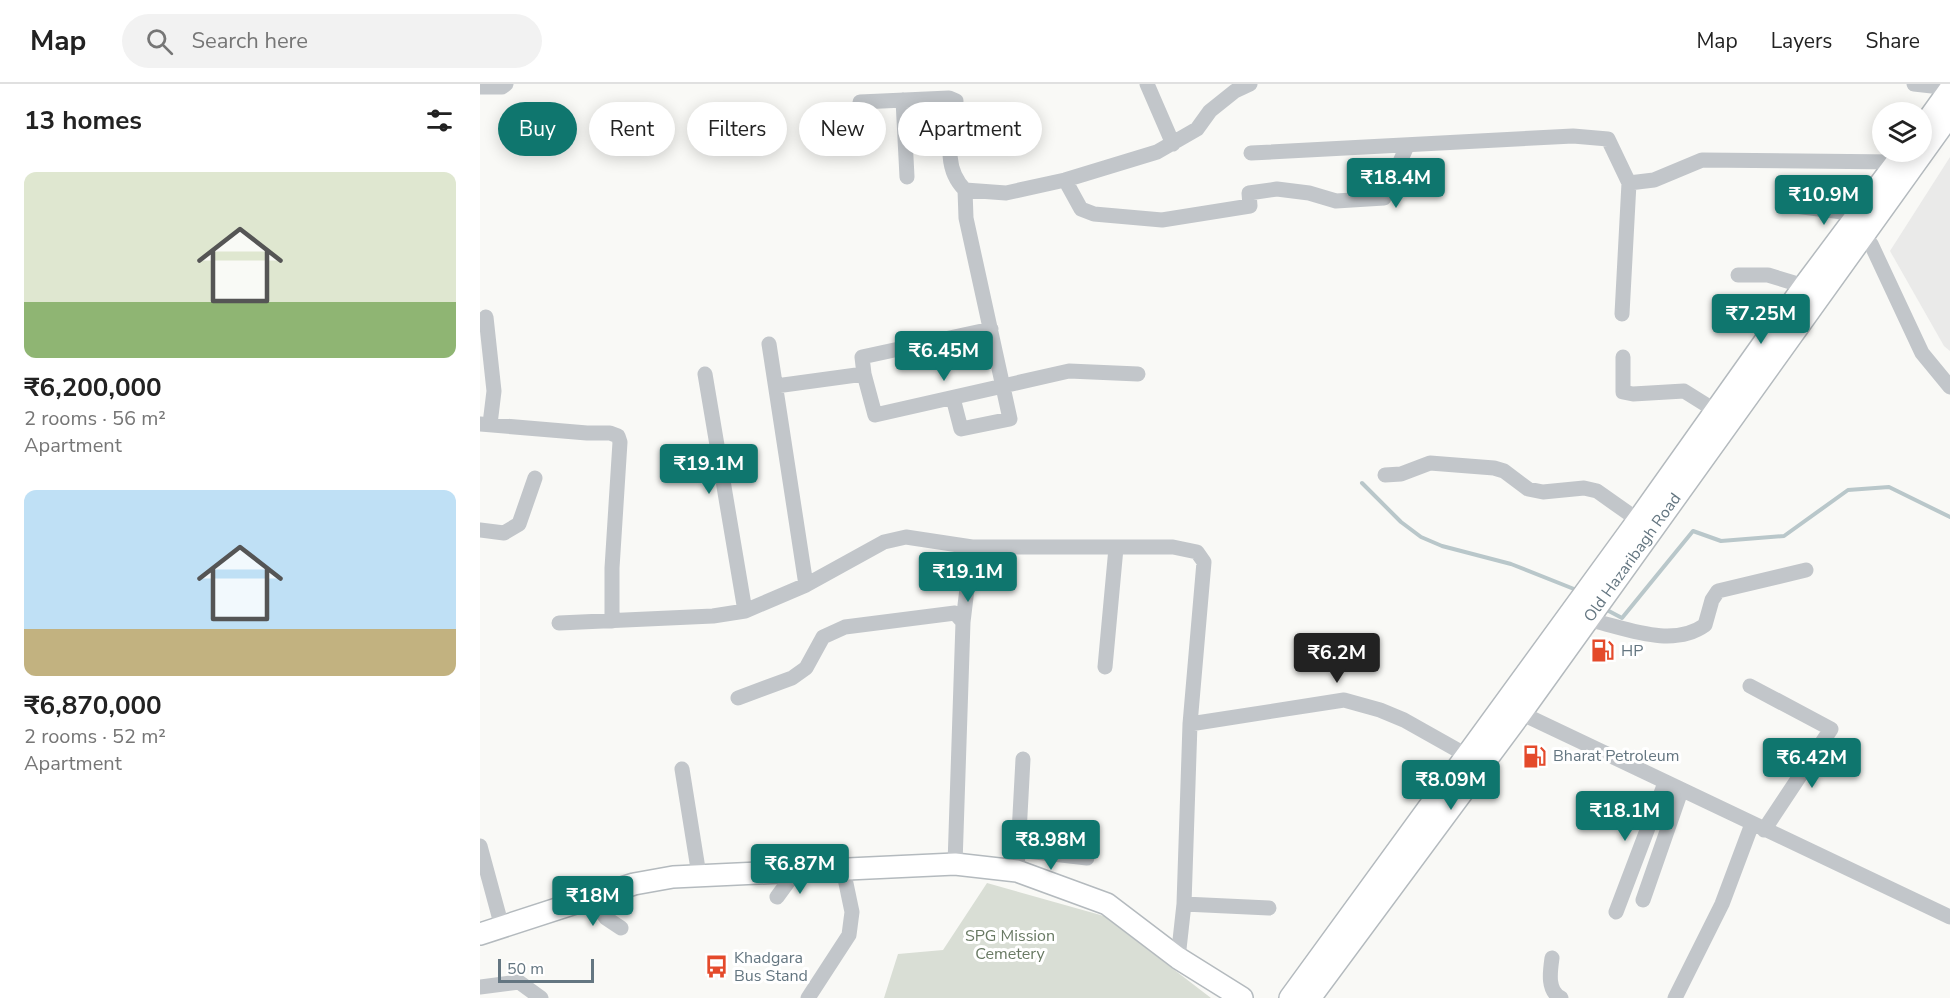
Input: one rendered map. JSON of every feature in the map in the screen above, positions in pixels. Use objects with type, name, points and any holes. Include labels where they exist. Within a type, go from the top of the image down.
[{"type":"street","points":[[480,87],[502,87],[506,84]]},
{"type":"street","points":[[1148,84],[1173,144]]},
{"type":"street","points":[[965,190],[1006,193],[1065,180],[1157,152],[1197,129],[1210,111],[1235,91],[1250,84]]},
{"type":"street","points":[[1914,84],[1950,89],[1932,114]]},
{"type":"street","points":[[860,102],[903,100],[941,91],[956,101],[949,135],[951,170],[965,190],[966,218],[1010,419],[961,429],[953,398]]},
{"type":"street","points":[[903,100],[907,177]]},
{"type":"street","points":[[1932,126],[1950,103]]},
{"type":"street","name":"Old Hazaribagh Road","points":[[1299,998],[1594,604],[1950,115]]},
{"type":"street","points":[[1290,998],[1467,756],[1594,604],[1676,511],[1778,367],[1950,134]]},
{"type":"street","points":[[1251,153],[1573,136],[1608,139],[1629,183],[1622,314]]},
{"type":"street","points":[[1065,180],[1081,209],[1095,214],[1162,220],[1250,207],[1249,193],[1278,189],[1309,193],[1336,201],[1366,201],[1384,198],[1407,146]]},
{"type":"street","points":[[1629,183],[1654,180],[1702,160],[1726,158],[1797,162],[1872,157]]},
{"type":"street","points":[[1323,998],[1527,716],[1594,604],[1638,520],[1804,285],[1899,162]]},
{"type":"street","name":"Old Hazaribagh Road","points":[[1310,998],[1521,713],[1779,333],[1899,162]]},
{"type":"street","points":[[1795,206],[1858,214]]},
{"type":"street","points":[[1871,244],[1922,353],[1950,387]]},
{"type":"street","points":[[1738,275],[1768,275],[1804,285]]},
{"type":"street","points":[[486,317],[494,390],[485,424],[579,433],[610,433],[618,436],[620,442],[612,568],[612,621]]},
{"type":"street","points":[[991,329],[862,357],[875,415],[1069,371],[1095,370],[1138,374]]},
{"type":"street","points":[[769,344],[806,585]]},
{"type":"street","points":[[1623,357],[1623,392],[1633,394],[1683,391],[1716,411]]},
{"type":"street","points":[[705,374],[745,611]]},
{"type":"street","points":[[776,386],[864,374]]},
{"type":"street","points":[[1385,475],[1409,471],[1430,463],[1494,468],[1504,471],[1528,489],[1543,492],[1584,488],[1597,491],[1638,520]]},
{"type":"street","points":[[480,530],[504,533],[519,524],[535,478]]},
{"type":"street","points":[[559,622],[713,616],[745,611],[806,585],[895,539],[906,537],[972,547],[1187,548],[1197,552],[1204,562],[1190,724],[1184,903],[1178,958]]},
{"type":"street","points":[[955,864],[963,622],[972,547]]},
{"type":"street","points":[[1105,667],[1116,548]]},
{"type":"street","points":[[1594,604],[1656,635],[1684,634],[1705,624],[1712,600],[1718,591],[1806,570]]},
{"type":"street","points":[[738,698],[792,678],[806,668],[823,637],[845,627],[955,613],[963,622]]},
{"type":"street","points":[[1675,998],[1758,827],[1831,729],[1750,686]]},
{"type":"street","points":[[1190,724],[1344,700],[1380,710],[1404,720],[1467,756]]},
{"type":"street","points":[[1527,716],[1950,917]]},
{"type":"street","points":[[1017,861],[1023,759]]},
{"type":"street","points":[[682,769],[699,875]]},
{"type":"street","points":[[1616,912],[1665,783]]},
{"type":"street","points":[[1643,900],[1681,791]]},
{"type":"street","points":[[480,846],[502,927]]},
{"type":"street","points":[[480,934],[634,884],[699,875],[1088,858]]},
{"type":"street","points":[[1017,861],[1107,904],[1178,958],[1242,998]]},
{"type":"street","points":[[808,998],[849,935],[852,912],[843,869]]},
{"type":"street","points":[[777,897],[796,871]]},
{"type":"street","points":[[591,898],[606,918],[621,928]]},
{"type":"street","points":[[1184,903],[1269,908]]},
{"type":"street","points":[[1552,958],[1551,985],[1553,992],[1560,998]]},
{"type":"street","points":[[480,987],[519,982],[541,998]]},
{"type":"shaded area","points":[[1950,157],[1950,351],[1944,346],[1890,251]]},
{"type":"green space","name":"SPG Mission Cemetery","points":[[987,883],[1104,916],[1211,998],[884,998],[898,954],[943,950]]},
{"type":"waterway","points":[[1362,483],[1401,522],[1421,537],[1442,546],[1511,564],[1579,591]]},
{"type":"waterway","points":[[1605,609],[1622,618],[1693,531],[1721,541],[1784,536],[1848,490],[1889,487],[1950,517]]},
{"type":"place","name":"HP","points":[[1603,651]]},
{"type":"place","name":"Bharat Petroleum","points":[[1535,756]]},
{"type":"place","name":"Khadgara Bus Stand","points":[[716,967]]}]
